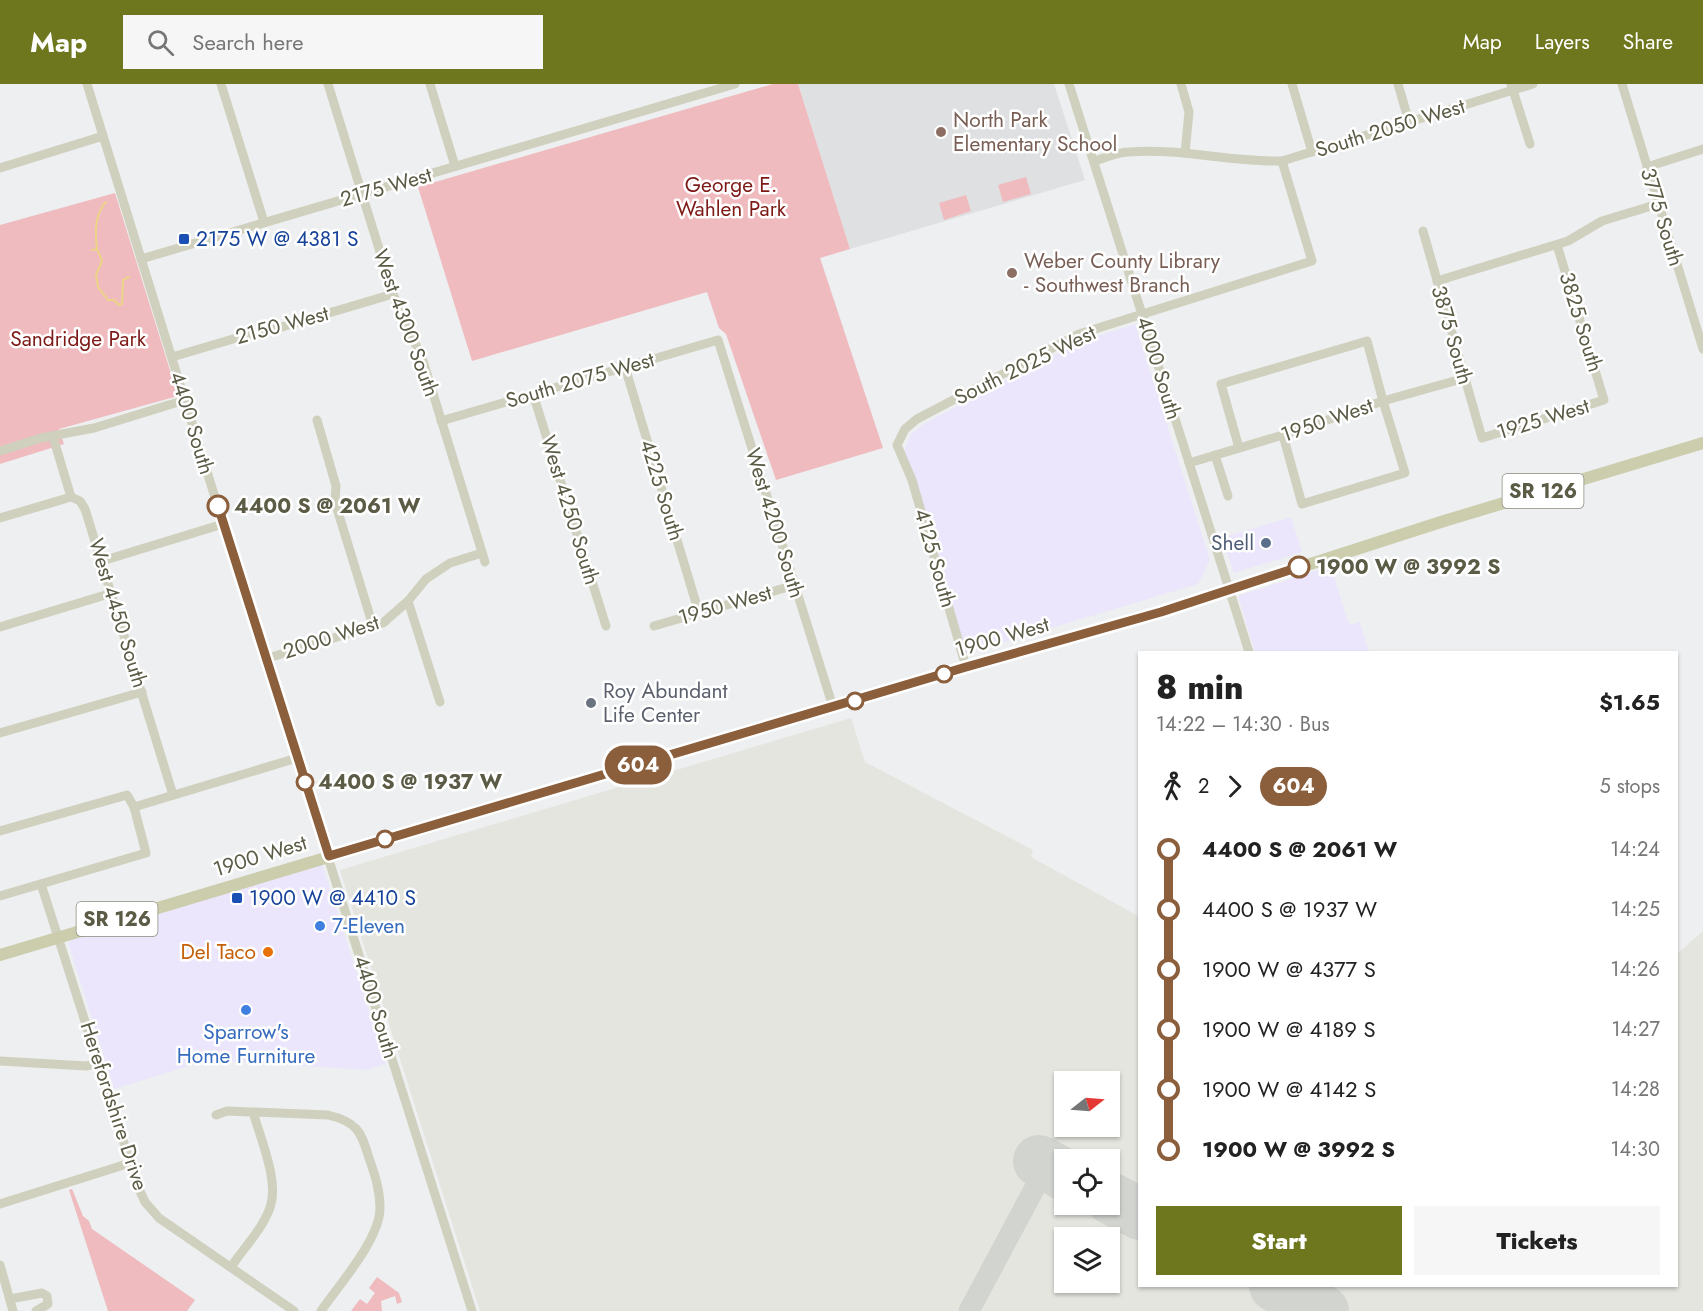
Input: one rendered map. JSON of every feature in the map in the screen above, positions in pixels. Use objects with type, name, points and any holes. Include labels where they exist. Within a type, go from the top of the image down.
[{"type":"main road","name":"1900 West","points":[[0,955],[966,667],[1161,612],[1444,521],[1703,443]]},
{"type":"street","name":"4400 South","points":[[87,84],[265,659],[472,1311]]},
{"type":"street","points":[[221,84],[264,222]]},
{"type":"street","name":"West 4300 South","points":[[328,84],[393,294],[423,361],[484,557]]},
{"type":"street","points":[[430,84],[455,166]]},
{"type":"street","name":"2175 West","points":[[141,259],[631,114],[718,86],[735,84]]},
{"type":"street","name":"4000 South","points":[[1069,84],[1249,651]]},
{"type":"street","points":[[1181,84],[1189,112],[1185,153]]},
{"type":"street","points":[[1292,84],[1312,152]]},
{"type":"street","points":[[1398,84],[1409,122]]},
{"type":"street","name":"South 2050 West","points":[[1282,161],[1512,87],[1533,84]]},
{"type":"street","name":"3775 South","points":[[1622,84],[1703,349]]},
{"type":"street","points":[[1512,87],[1530,144]]},
{"type":"street","points":[[0,168],[103,136]]},
{"type":"street","points":[[1647,167],[1703,149]]},
{"type":"street","points":[[1094,161],[1127,152],[1185,153],[1260,162],[1282,161]]},
{"type":"street","name":"South 2025 West","points":[[900,450],[897,445],[900,437],[916,419],[1079,334],[1312,261],[1282,161]]},
{"type":"street","points":[[1437,281],[1557,245],[1602,221],[1658,204]]},
{"type":"street","name":"3875 South","points":[[1423,231],[1482,438]]},
{"type":"street","name":"3825 South","points":[[1557,245],[1604,400]]},
{"type":"street","name":"2150 West","points":[[172,357],[393,294]]},
{"type":"street","name":"South 2075 West","points":[[441,421],[718,340]]},
{"type":"street","name":"West 4200 South","points":[[718,340],[833,707]]},
{"type":"street","points":[[1239,448],[1221,384],[1367,341],[1405,473],[1302,504],[1282,435]]},
{"type":"street","name":"4225 South","points":[[625,367],[699,613]]},
{"type":"street","name":"1950 West","points":[[1189,463],[1383,401],[1465,378]]},
{"type":"street","name":"West 4250 South","points":[[533,394],[606,627]]},
{"type":"street","points":[[0,451],[53,436],[94,428],[185,400]]},
{"type":"street","name":"1925 West","points":[[1482,438],[1604,400]]},
{"type":"street","points":[[317,420],[336,486],[335,502],[373,626]]},
{"type":"street","name":"West 4450 South","points":[[53,436],[71,497],[80,501],[86,509],[173,795]]},
{"type":"street","name":"4125 South","points":[[900,450],[915,489],[966,667]]},
{"type":"street","points":[[1215,455],[1228,496]]},
{"type":"street","points":[[0,518],[71,497]]},
{"type":"street","points":[[102,561],[224,524]]},
{"type":"street","name":"2000 West","points":[[265,659],[383,623],[408,601],[426,579],[450,563],[484,557]]},
{"type":"street","name":"1950 West","points":[[654,626],[795,585]]},
{"type":"street","points":[[0,627],[112,593]]},
{"type":"street","points":[[408,601],[440,702]]},
{"type":"street","points":[[0,734],[142,692]]},
{"type":"street","points":[[134,807],[297,758]]},
{"type":"street","points":[[0,831],[127,795],[134,807],[146,853],[0,896]]},
{"type":"street","name":"Herefordshire Drive","points":[[41,884],[130,1163],[145,1202],[159,1218],[293,1311]]},
{"type":"street","points":[[0,1061],[86,1066],[99,1063]]},
{"type":"street","points":[[216,1115],[227,1111],[328,1114],[354,1124],[363,1138],[379,1188],[380,1209],[377,1228],[321,1311]]},
{"type":"street","points":[[231,1267],[267,1215],[273,1194],[272,1182],[253,1112]]},
{"type":"street","points":[[0,1204],[130,1163]]},
{"type":"street","points":[[0,1264],[13,1311]]},
{"type":"street","points":[[10,1299],[42,1293],[47,1296],[48,1304],[36,1311]]},
{"type":"shaded area","name":"North Park Elementary School","points":[[798,84],[1054,84],[1085,180],[850,249]]},
{"type":"shaded area","points":[[1135,324],[1210,560],[1198,584],[964,654],[902,456],[911,434],[925,423],[1077,343]]},
{"type":"shaded area","points":[[1291,517],[1302,552],[1234,573],[1222,538]]},
{"type":"shaded area","points":[[1331,566],[1349,625],[1360,622],[1369,651],[1255,651],[1238,596]]},
{"type":"shaded area","points":[[851,718],[865,762],[1033,850],[1031,857],[1138,916],[1138,1287],[1678,1287],[1678,953],[1703,931],[1703,1311],[480,1311],[340,870]]},
{"type":"shaded area","points":[[322,864],[386,1064],[367,1070],[209,1060],[114,1089],[67,939]]},
{"type":"green space","name":"George E. Wahlen Park","points":[[773,84],[798,84],[850,249],[820,258],[883,448],[776,480],[726,334],[719,328],[707,292],[472,361],[418,187]]},
{"type":"green space","points":[[1026,177],[1031,194],[1003,202],[998,185]]},
{"type":"green space","name":"Sandridge Park","points":[[115,193],[178,396],[59,429],[64,444],[0,464],[0,225]]},
{"type":"green space","points":[[966,195],[971,211],[944,220],[939,203]]},
{"type":"green space","points":[[72,1189],[83,1216],[89,1221],[92,1229],[195,1300],[187,1311],[108,1311],[69,1190]]},
{"type":"green space","points":[[377,1277],[399,1293],[402,1302],[397,1304],[395,1296],[381,1301],[382,1311],[351,1311],[360,1299],[367,1304],[375,1293],[369,1288]]},
{"type":"waterway","points":[[97,249],[97,218],[106,202]]},
{"type":"waterway","points":[[92,250],[97,249],[102,261],[96,275],[98,287],[108,300],[122,304],[123,280],[129,277]]},
{"type":"taxiway","points":[[969,1311],[1047,1165]]},
{"type":"runway","points":[[1039,1161],[1054,1169]]},
{"type":"runway","points":[[1120,1203],[1138,1213]]},
{"type":"runway","points":[[1277,1287],[1323,1311]]},
{"type":"bus line","name":"604","points":[[218,506],[329,856],[966,667],[1161,612],[1299,567]]},
{"type":"place","name":"North Park Elementary School","points":[[941,132]]},
{"type":"place","name":"2175 W @ 4381 S","points":[[184,239]]},
{"type":"place","name":"Weber County Library - Southwest Branch","points":[[1012,273]]},
{"type":"place","name":"4400 S @ 2061 W","points":[[218,506]]},
{"type":"place","name":"Shell","points":[[1266,543]]},
{"type":"place","name":"1900 W @ 3992 S","points":[[1299,567]]},
{"type":"place","name":"Roy Abundant Life Center","points":[[591,703]]},
{"type":"place","name":"4400 S @ 1937 W","points":[[305,782]]},
{"type":"place","name":"1900 W @ 4410 S","points":[[237,898]]},
{"type":"place","name":"7-Eleven","points":[[320,926]]},
{"type":"place","name":"Del Taco","points":[[268,952]]},
{"type":"place","name":"Sparrow's Home Furniture","points":[[246,1010]]}]
